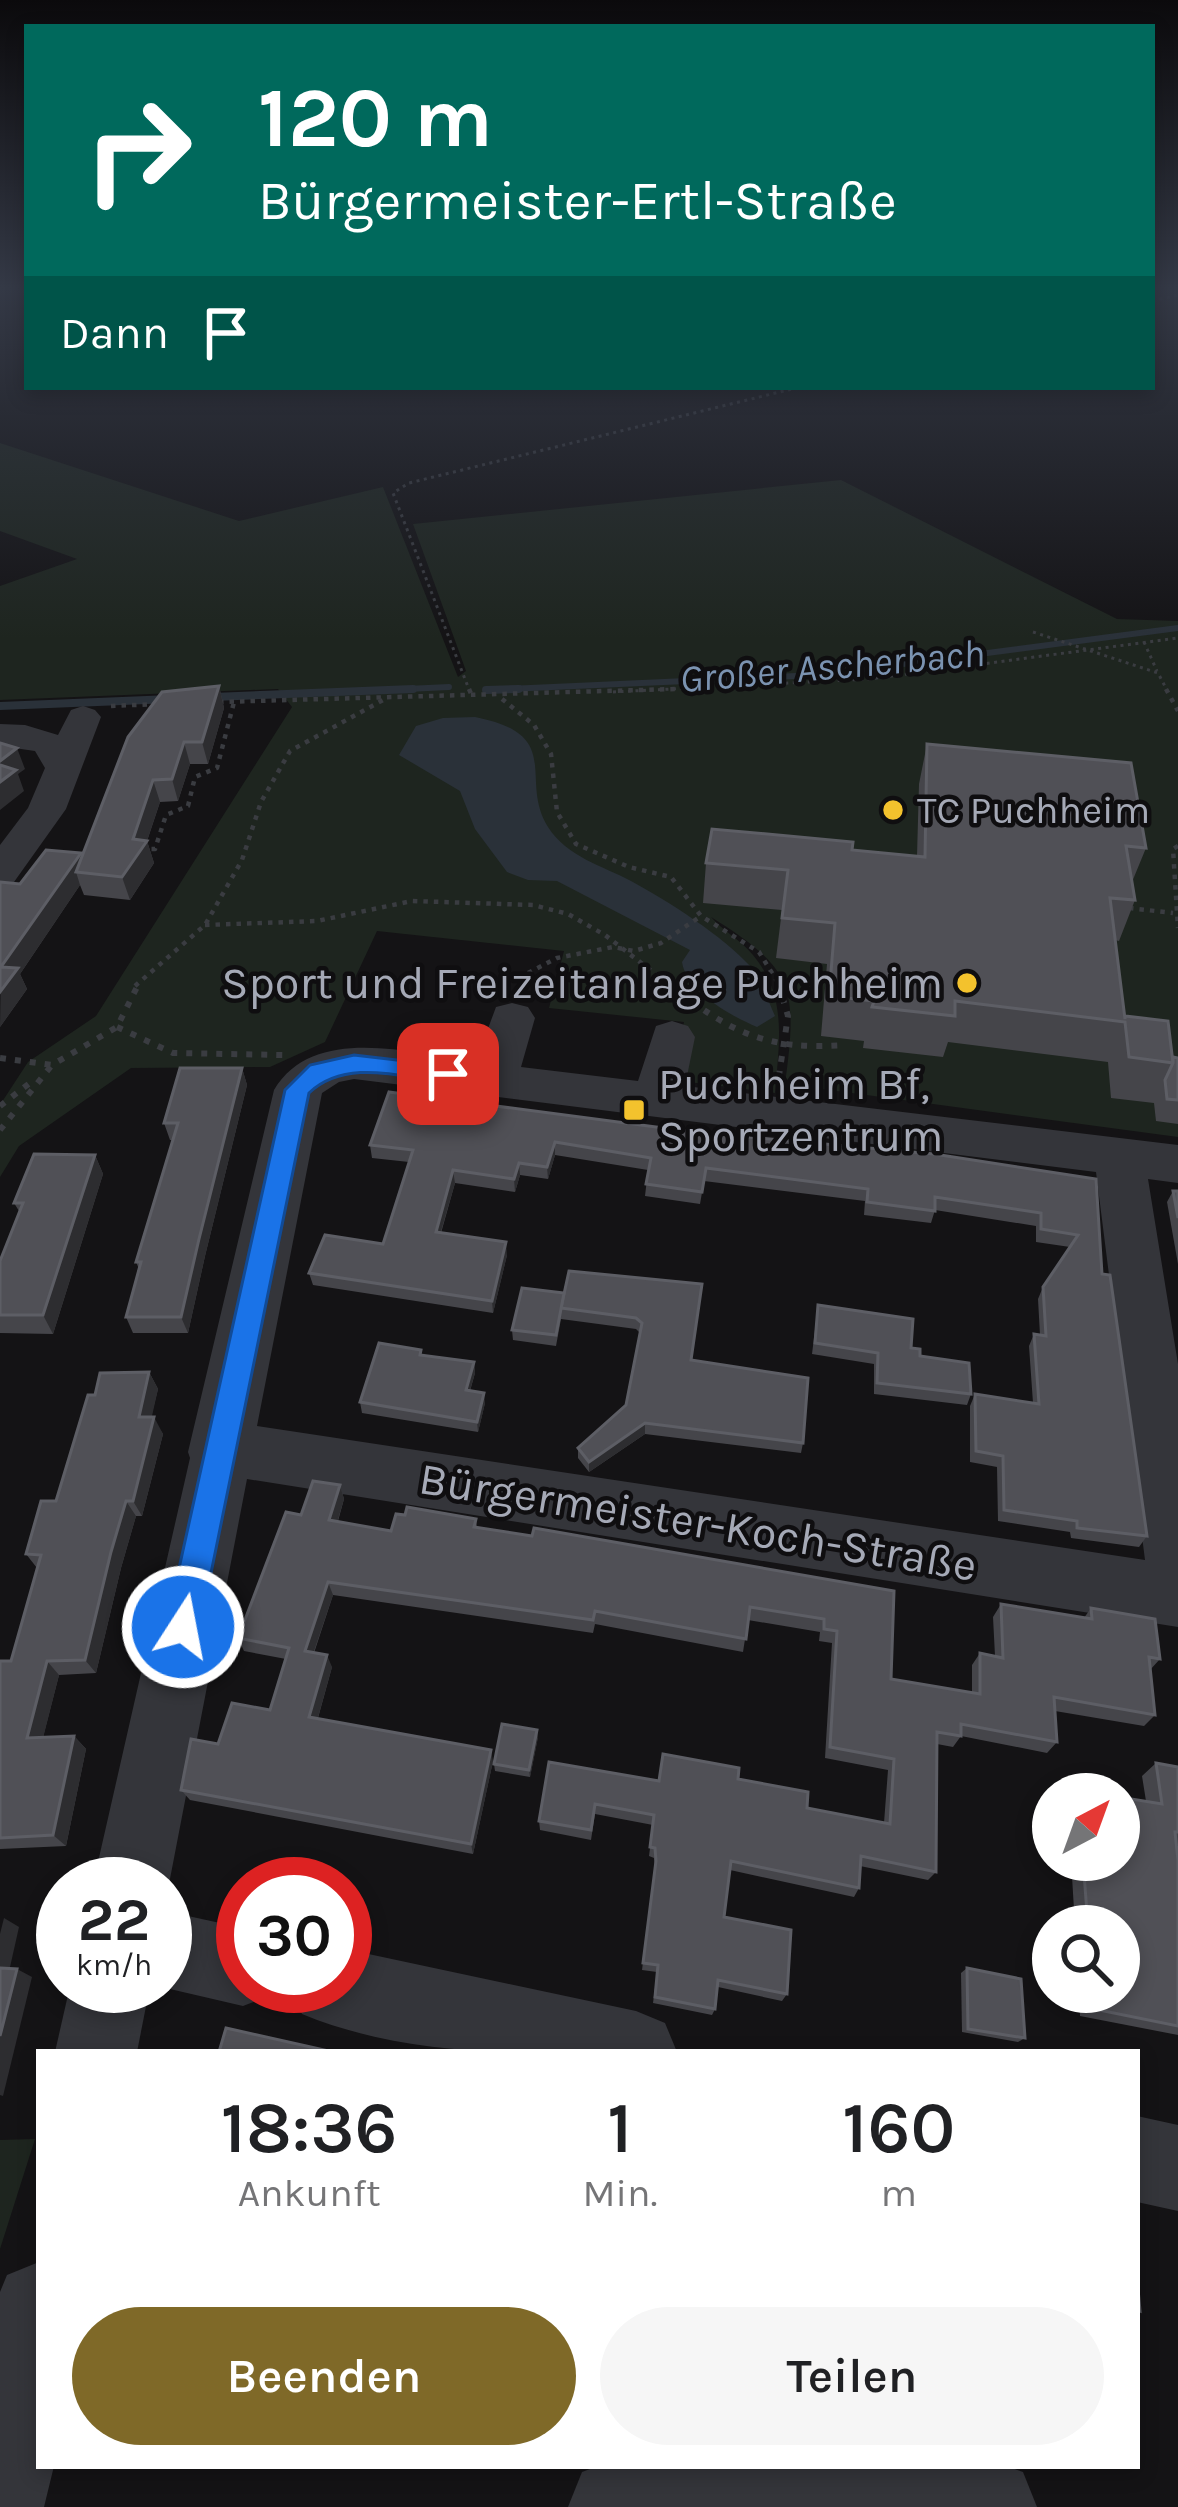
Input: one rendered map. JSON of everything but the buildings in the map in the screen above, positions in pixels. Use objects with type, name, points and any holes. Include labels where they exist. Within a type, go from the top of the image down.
[{"type":"street","points":[[0,873],[40,821],[62,766],[96,712]]},
{"type":"street","points":[[0,735],[49,744],[62,766]]},
{"type":"street","points":[[494,1079],[512,1018]]},
{"type":"street","points":[[658,1100],[672,1037]]},
{"type":"street","points":[[136,1857],[298,1090],[318,1070],[354,1063],[1178,1164]]},
{"type":"street","points":[[1119,1156],[1178,1562]]},
{"type":"street","name":"Bürgermeister-Koch-Straße","points":[[218,1453],[260,1453],[1178,1596]]},
{"type":"street","points":[[372,1995],[622,2049]]},
{"type":"street","points":[[97,2049],[104,2013]]},
{"type":"street","points":[[1140,2160],[1178,2168]]},
{"type":"street","points":[[0,2497],[25,2332]]},
{"type":"street","points":[[617,2507],[705,2493],[988,2507]]},
{"type":"path","points":[[472,697],[393,493],[409,484],[727,405]]},
{"type":"path","points":[[1033,632],[1158,673]]},
{"type":"path","points":[[213,703],[501,697],[869,680],[1178,638]]},
{"type":"path","points":[[1144,642],[1178,711]]},
{"type":"path","points":[[501,697],[534,725],[551,754],[557,812],[576,844],[629,868],[671,877],[701,916],[759,952],[782,990],[788,1016],[774,1115]]},
{"type":"path","points":[[0,1106],[52,1065],[117,1027],[133,988],[205,925],[242,860],[261,802],[290,752],[386,698]]},
{"type":"path","points":[[131,850],[155,848],[166,814],[188,806],[195,777],[217,768],[234,702]]},
{"type":"path","points":[[96,712],[171,704]]},
{"type":"path","points":[[1178,846],[1173,849],[1173,913],[1178,928]]},
{"type":"path","points":[[205,925],[332,918],[392,902],[456,900],[563,911],[634,951],[713,1019],[746,1039],[786,1050],[847,1045]]},
{"type":"path","points":[[1129,908],[1173,913]]},
{"type":"path","points":[[528,973],[542,962],[613,946],[634,951],[661,943],[701,916]]},
{"type":"path","points":[[117,1027],[173,1053],[292,1055],[318,1070]]},
{"type":"path","points":[[0,1058],[52,1065]]},
{"type":"path","points":[[0,1130],[41,1074]]},
{"type":"shaded area","points":[[0,443],[239,521],[383,487],[458,677],[466,671],[413,524],[841,480],[1117,619],[1178,621],[1178,1137],[785,1084],[791,1024],[784,984],[759,951],[711,917],[753,955],[772,987],[779,1021],[775,1093],[673,1080],[684,1022],[549,1008],[564,951],[377,931],[325,1042],[270,1067],[131,1068],[19,1146],[0,1177],[0,1105],[28,1062],[96,1016],[292,707],[278,689],[0,700],[0,586],[77,559],[0,531]]},
{"type":"shaded area","points":[[475,717],[503,725],[521,735],[530,747],[540,809],[556,837],[726,943],[755,972],[775,1016],[757,1027],[735,1016],[711,1001],[685,973],[682,962],[690,950],[557,881],[528,880],[507,872],[475,829],[460,791],[399,755],[416,726],[443,718]]},
{"type":"shaded area","points":[[35,2139],[0,2249],[0,2140]]},
{"type":"waterway","name":"Großer Ascherbach","points":[[519,689],[486,690],[819,675],[1178,628]]},
{"type":"waterway","name":"Großer Ascherbach","points":[[371,691],[449,687]]},
{"type":"waterway","name":"Großer Ascherbach","points":[[371,691],[413,689]]},
{"type":"waterway","name":"Großer Ascherbach","points":[[213,697],[371,691]]},
{"type":"waterway","name":"Großer Ascherbach","points":[[343,692],[371,691]]},
{"type":"waterway","name":"Großer Ascherbach","points":[[0,706],[171,699]]},
{"type":"place","name":"TC Puchheim","points":[[893,810]]},
{"type":"place","name":"Sport und Freizeitanlage Puchheim","points":[[967,983]]},
{"type":"place","name":"Puchheim Bf, Sportzentrum","points":[[634,1110]]},
{"type":"route","points":[[183,1627],[298,1090],[318,1070],[354,1063],[448,1074]]}]
